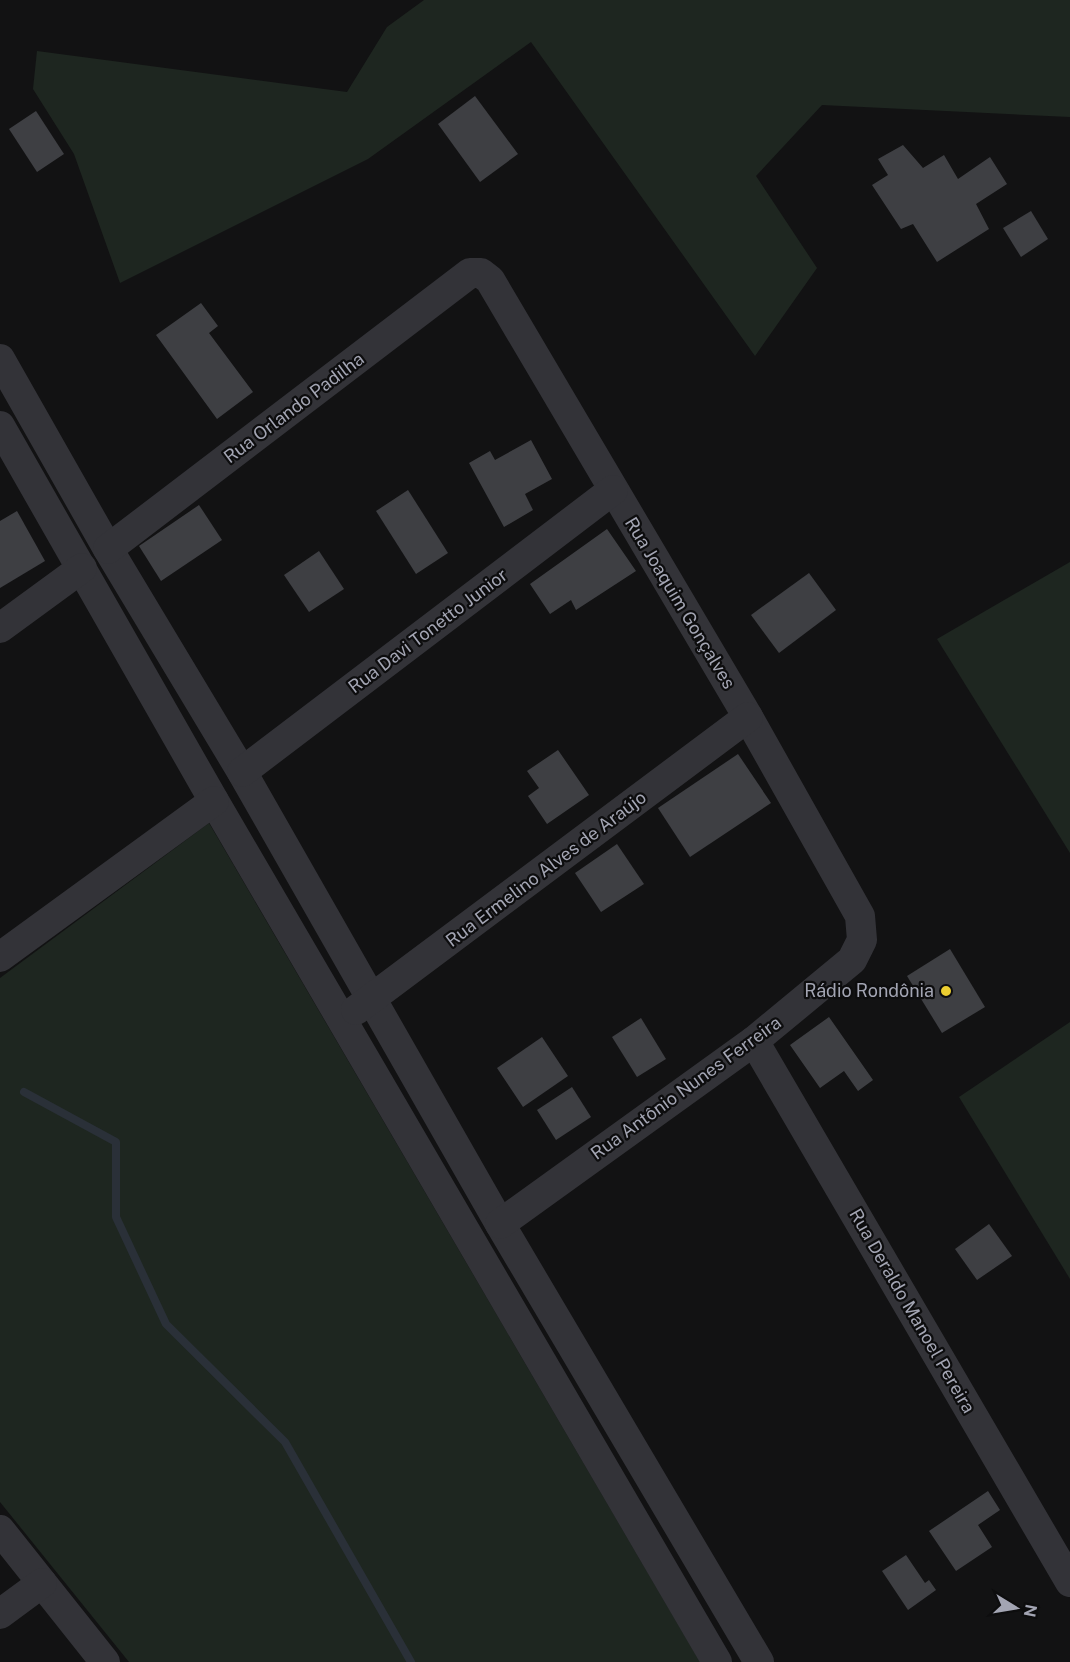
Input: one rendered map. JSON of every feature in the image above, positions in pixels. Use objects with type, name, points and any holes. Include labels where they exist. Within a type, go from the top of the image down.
[{"type":"street","name":"Rua Orlando Padilha","points":[[108,549],[470,273],[481,273]]},
{"type":"street","name":"Rua Joaquim Gonçalves","points":[[481,273],[490,280],[748,717],[860,916],[862,940]]},
{"type":"street","points":[[0,359],[108,549],[242,772],[500,1224],[759,1662]]},
{"type":"street","points":[[0,426],[214,801],[717,1662]]},
{"type":"street","name":"Rua Davi Tonetto Junior","points":[[242,772],[614,490]]},
{"type":"street","points":[[0,628],[82,567]]},
{"type":"street","name":"Rua Ermelino Alves de Araújo","points":[[342,1019],[372,1000],[748,717]]},
{"type":"street","points":[[0,957],[214,801]]},
{"type":"street","name":"Rua Antônio Nunes Ferreira","points":[[500,1224],[754,1041],[852,960],[862,940]]},
{"type":"street","name":"Rua Deraldo Manoel Pereira","points":[[754,1041],[1070,1582]]},
{"type":"street","points":[[0,1530],[105,1662]]},
{"type":"street","points":[[0,1614],[42,1583]]},
{"type":"shaded area","points":[[424,0],[1070,0],[1070,117],[822,105],[756,176],[817,268],[755,356],[531,42],[368,159],[120,283],[74,154],[33,89],[37,51],[347,92],[387,27]]},
{"type":"shaded area","points":[[1070,562],[1070,853],[937,639]]},
{"type":"shaded area","points":[[209,823],[700,1662],[129,1662],[0,1502],[0,978]]},
{"type":"shaded area","points":[[1070,1022],[1070,1279],[959,1097]]},
{"type":"building","points":[[475,96],[518,154],[480,182],[438,124]]},
{"type":"building","points":[[36,111],[64,154],[37,172],[9,129]]},
{"type":"building","points":[[903,145],[923,168],[944,155],[958,179],[990,157],[1007,184],[976,204],[989,229],[937,262],[913,224],[901,229],[872,185],[888,175],[878,159]]},
{"type":"building","points":[[1031,211],[1048,239],[1021,257],[1003,228]]},
{"type":"building","points":[[201,303],[218,326],[209,333],[253,392],[217,419],[156,335]]},
{"type":"building","points":[[531,440],[552,479],[525,494],[533,510],[504,527],[469,463],[490,451],[495,460]]},
{"type":"building","points":[[408,490],[448,553],[416,574],[376,511]]},
{"type":"building","points":[[199,505],[222,540],[161,581],[139,546]]},
{"type":"building","points":[[17,511],[45,561],[0,588],[0,521]]},
{"type":"building","points":[[607,529],[636,571],[576,610],[571,600],[550,614],[530,584]]},
{"type":"building","points":[[319,551],[344,589],[309,612],[284,575]]},
{"type":"building","points":[[809,573],[836,610],[779,653],[751,615]]},
{"type":"building","points":[[558,750],[589,795],[547,824],[528,796],[539,788],[527,771]]},
{"type":"building","points":[[738,754],[771,803],[690,857],[658,808]]},
{"type":"building","points":[[617,844],[644,884],[601,912],[575,873]]},
{"type":"building","name":"Rádio Rondônia","points":[[950,949],[985,1007],[942,1033],[907,976]]},
{"type":"building","points":[[829,1017],[873,1080],[858,1091],[844,1071],[820,1088],[790,1045]]},
{"type":"building","points":[[641,1018],[666,1059],[637,1077],[612,1037]]},
{"type":"building","points":[[542,1037],[568,1076],[523,1107],[497,1068]]},
{"type":"building","points":[[572,1087],[591,1117],[556,1140],[537,1110]]},
{"type":"building","points":[[989,1224],[1012,1256],[977,1280],[955,1249]]},
{"type":"building","points":[[988,1491],[1000,1510],[978,1525],[992,1547],[956,1571],[929,1531]]},
{"type":"building","points":[[906,1555],[925,1583],[929,1580],[936,1590],[908,1610],[882,1571]]},
{"type":"waterway","points":[[24,1092],[116,1142],[116,1217],[166,1324],[285,1442],[411,1662]]},
{"type":"place","name":"Rádio Rondônia","points":[[946,991]]}]
